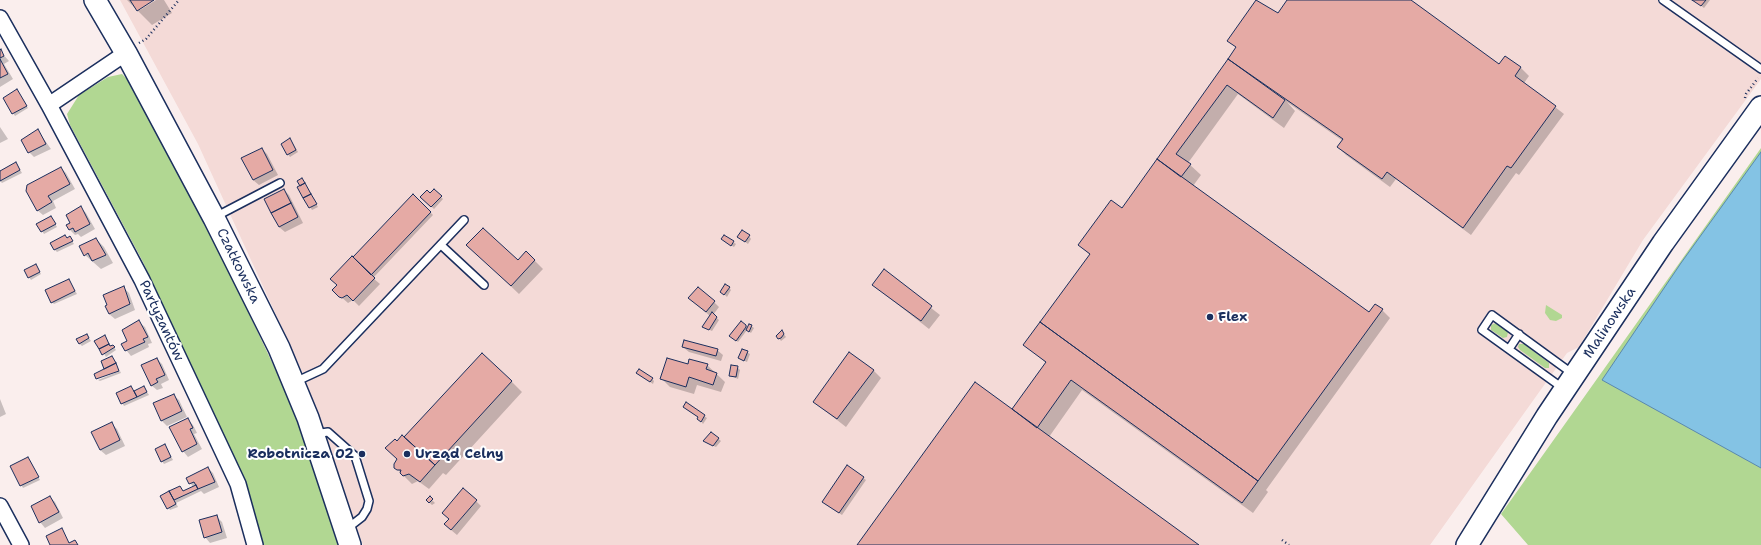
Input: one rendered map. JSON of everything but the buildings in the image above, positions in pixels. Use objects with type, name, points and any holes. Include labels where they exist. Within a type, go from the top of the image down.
[{"type":"street","name":"Czatkowska","points":[[95,0],[126,53],[214,218],[279,348],[313,434],[347,536]]},
{"type":"street","name":"Partyzantów","points":[[0,18],[49,105],[142,280],[238,484],[255,545]]},
{"type":"street","points":[[49,105],[126,53]]},
{"type":"street","name":"Malinowska","points":[[1467,545],[1570,383],[1663,243],[1761,107]]},
{"type":"street","points":[[0,506],[21,545]]},
{"type":"lane","points":[[1663,0],[1761,69]]},
{"type":"lane","points":[[214,218],[280,183]]},
{"type":"lane","points":[[293,382],[323,369],[464,220]]},
{"type":"lane","points":[[441,245],[484,285]]},
{"type":"lane","points":[[1492,316],[1519,334],[1570,383],[1509,349],[1482,330],[1492,316]]},
{"type":"lane","points":[[1509,349],[1519,334]]},
{"type":"lane","points":[[313,434],[328,432],[355,456],[369,501],[367,509],[362,517],[353,524],[347,536]]},
{"type":"path","points":[[126,53],[146,39],[179,0]]},
{"type":"path","points":[[1282,540],[1289,545]]},
{"type":"shaded area","points":[[120,0],[1761,0],[1761,79],[1643,240],[1579,347],[1567,353],[1430,545],[363,545],[304,376],[198,144]]},
{"type":"green space","points":[[122,74],[134,86],[212,235],[293,407],[339,545],[262,545],[241,474],[143,262],[70,125],[67,114],[79,95],[108,77]]},
{"type":"green space","points":[[1761,148],[1761,545],[1528,545],[1501,514]]},
{"type":"green space","points":[[1546,305],[1562,315],[1562,318],[1556,321],[1550,320],[1545,313]]},
{"type":"green space","points":[[1496,323],[1508,332],[1507,337],[1503,338],[1491,330],[1491,325]]},
{"type":"green space","points":[[1519,344],[1524,344],[1549,363],[1549,368],[1545,368],[1520,350],[1518,347]]},
{"type":"water","points":[[1761,152],[1761,468],[1602,380],[1681,263]]},
{"type":"place","name":"Flex","points":[[1210,317]]},
{"type":"place","name":"Robotnicza 02","points":[[362,454]]},
{"type":"place","name":"Urząd Celny","points":[[407,454]]}]
